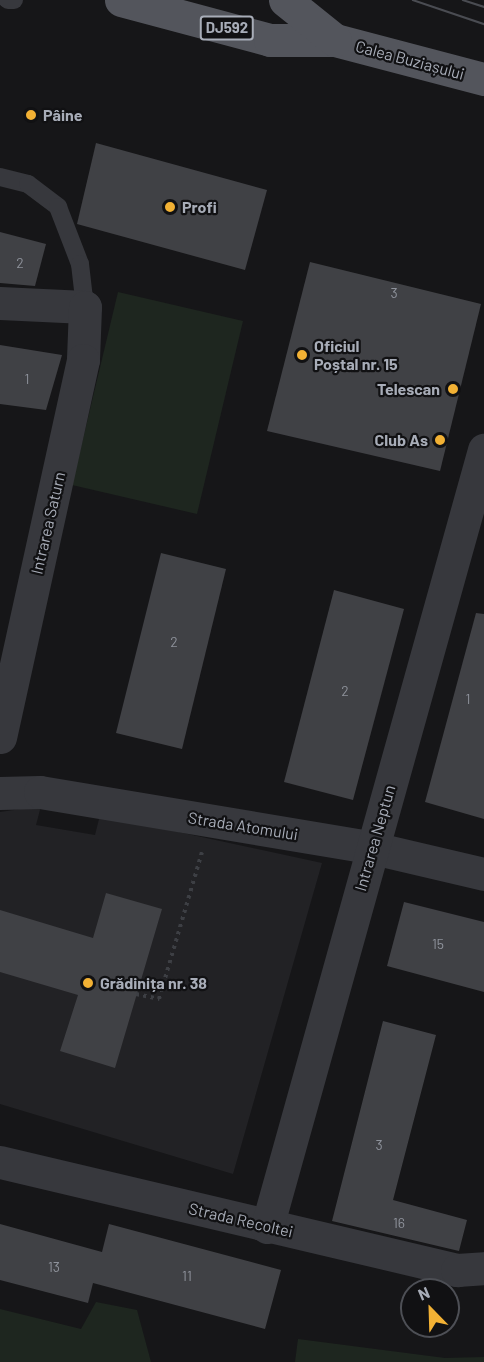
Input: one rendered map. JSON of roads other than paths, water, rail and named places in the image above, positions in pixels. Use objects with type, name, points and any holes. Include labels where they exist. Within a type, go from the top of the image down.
[{"type":"main road","name":"Calea Buziașului","points":[[121,0],[270,40],[335,40],[484,79]]},
{"type":"main road","name":"Calea Buziașului","points":[[285,0],[335,40]]},
{"type":"street","points":[[0,303],[85,307]]},
{"type":"street","name":"Intrarea Saturn","points":[[0,737],[83,360],[85,307]]},
{"type":"street","name":"Intrarea Neptun","points":[[267,1227],[484,450]]},
{"type":"street","name":"Strada Atomului","points":[[0,793],[40,792],[373,848],[484,874]]},
{"type":"street","name":"Strada Recoltei","points":[[0,1162],[267,1227],[457,1270],[484,1268]]},
{"type":"lane","points":[[8,0],[14,0]]},
{"type":"lane","points":[[0,177],[28,184],[58,207],[80,264],[85,307]]},
{"type":"tram line","points":[[413,0],[484,24]]},
{"type":"tram line","points":[[463,0],[484,7]]},
{"type":"place","name":"Pâine","points":[[31,115]]},
{"type":"place","name":"Profi","points":[[170,207]]},
{"type":"place","name":"Oficiul Poștal nr. 15","points":[[302,355]]},
{"type":"place","name":"Telescan","points":[[453,389]]},
{"type":"place","name":"Club As","points":[[440,440]]},
{"type":"place","name":"Grădinița nr. 38","points":[[88,983]]}]
